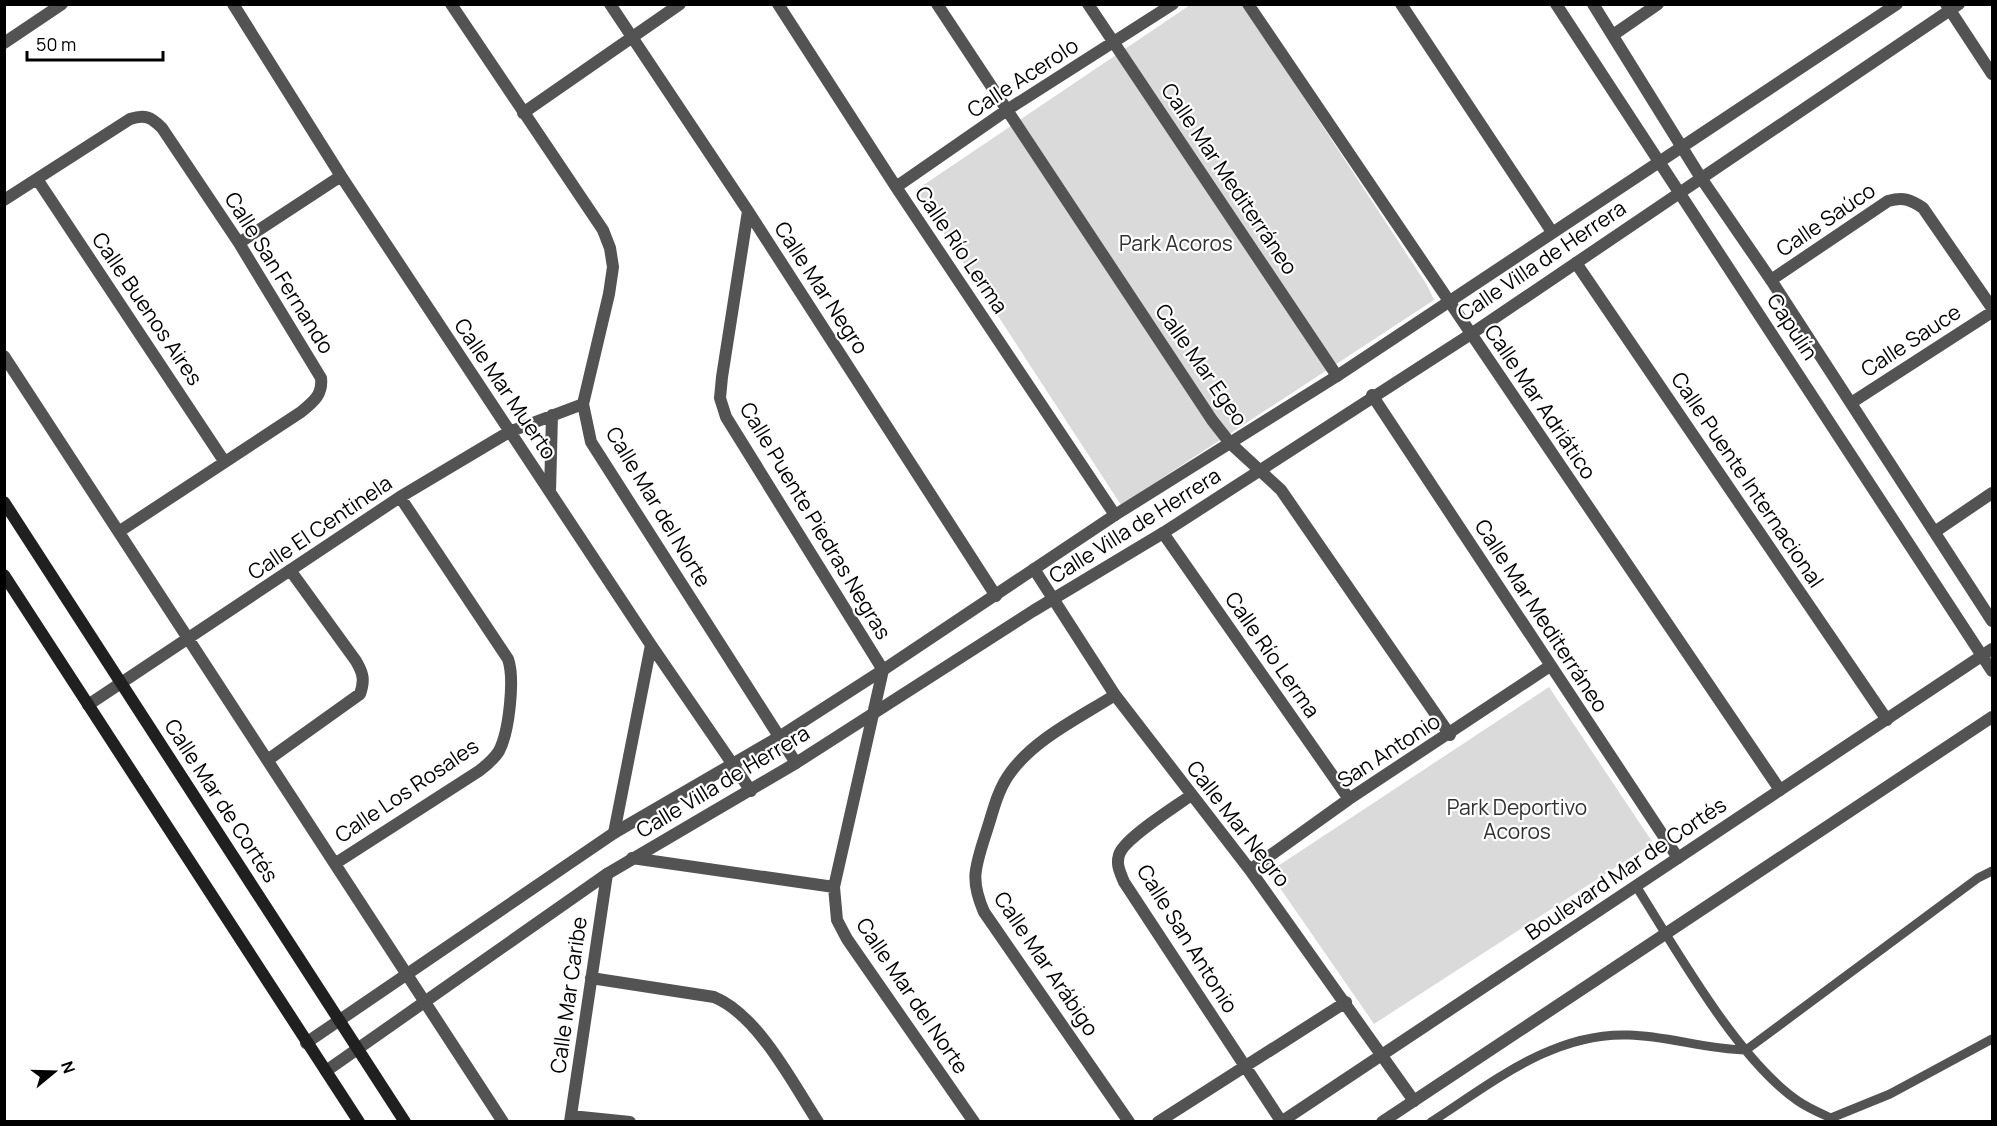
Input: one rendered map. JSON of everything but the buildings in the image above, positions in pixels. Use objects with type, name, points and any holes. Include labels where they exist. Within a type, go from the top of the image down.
[{"type":"main road","name":"Calle Mar de Cortés","points":[[4,502],[405,1122]]},
{"type":"main road","points":[[4,575],[359,1122]]},
{"type":"street","points":[[4,43],[62,4]]},
{"type":"street","name":"Calle Mar Muerto","points":[[233,4],[341,176],[509,432],[751,791]]},
{"type":"street","name":"Calle Mar del Norte","points":[[451,4],[603,230],[610,248],[613,267],[609,294],[583,404],[591,442],[796,763]]},
{"type":"street","name":"Calle Mar Negro","points":[[610,4],[748,211],[996,596]]},
{"type":"street","points":[[523,113],[680,4]]},
{"type":"street","name":"Calle Río Lerma","points":[[778,4],[896,188],[1115,515]]},
{"type":"street","name":"Calle Mar Egeo","points":[[937,4],[1212,420],[1230,443],[1261,469],[1281,490],[1450,735]]},
{"type":"street","name":"Calle Mar Mediterráneo","points":[[1088,4],[1338,376]]},
{"type":"street","name":"Calle Acerolo","points":[[896,188],[1007,110],[1173,4]]},
{"type":"street","name":"Calle Mar Adriático","points":[[1248,4],[1446,301],[1471,333],[1780,790]]},
{"type":"street","points":[[1401,4],[1552,232]]},
{"type":"street","name":"Capulín","points":[[1556,4],[1987,653],[1992,671]]},
{"type":"street","name":"Capulín","points":[[1593,4],[1701,178],[1936,531],[1992,621]]},
{"type":"street","points":[[1613,35],[1658,4]]},
{"type":"street","name":"Calle Villa de Herrera","points":[[306,1043],[614,833],[779,737],[884,670],[1115,515],[1338,376],[1446,301],[1897,4]]},
{"type":"street","points":[[1952,6],[1992,74]]},
{"type":"street","name":"Calle Villa de Herrera","points":[[326,1071],[607,874],[751,791],[1261,469],[1576,263],[1952,6]]},
{"type":"street","name":"Calle San Fernando","points":[[4,200],[130,119],[141,116],[151,118],[162,128],[239,243],[317,368],[322,388],[316,399],[302,412],[120,531]]},
{"type":"street","points":[[239,243],[341,176]]},
{"type":"street","name":"Calle Buenos Aires","points":[[37,179],[224,461]]},
{"type":"street","name":"Calle Saúco","points":[[1771,280],[1888,201],[1901,197],[1912,200],[1923,208],[1992,310]]},
{"type":"street","name":"Calle Puente Piedras Negras","points":[[748,211],[720,398],[726,417],[884,670]]},
{"type":"street","name":"Calle Puente Internacional","points":[[1576,263],[1887,720]]},
{"type":"street","name":"Calle Sauce","points":[[1851,403],[1992,310]]},
{"type":"street","points":[[4,356],[503,1122]]},
{"type":"street","name":"Calle Mar Mediterráneo","points":[[1372,395],[1678,858]]},
{"type":"street","name":"Calle El Centinela","points":[[88,705],[400,497],[509,432],[583,404]]},
{"type":"street","points":[[550,492],[552,415]]},
{"type":"street","points":[[1936,531],[1992,493]]},
{"type":"street","name":"Calle Los Rosales","points":[[336,863],[479,771],[493,760],[503,739],[512,684],[512,671],[508,659],[400,497]]},
{"type":"street","name":"Calle Río Lerma","points":[[1163,532],[1349,799]]},
{"type":"street","name":"Calle Mar Negro","points":[[1035,569],[1115,695],[1190,796],[1250,870],[1383,1054],[1414,1101]]},
{"type":"street","points":[[268,759],[360,693],[364,683],[356,661],[290,570]]},
{"type":"street","points":[[614,833],[651,645]]},
{"type":"street","name":"Boulevard Mar de Cortés","points":[[1281,1121],[1987,653]]},
{"type":"street","name":"San Antonio","points":[[1250,870],[1349,799],[1450,735],[1550,666]]},
{"type":"street","name":"Calle Mar del Norte","points":[[884,670],[834,887],[837,920],[847,939],[974,1122]]},
{"type":"street","name":"Calle Mar Arábigo","points":[[1115,695],[1022,759],[1008,777],[999,794],[975,867],[974,883],[984,912],[1129,1122]]},
{"type":"street","points":[[1383,1122],[1992,717]]},
{"type":"street","name":"Calle San Antonio","points":[[1190,796],[1130,841],[1119,852],[1117,864],[1124,882],[1281,1121]]},
{"type":"street","points":[[632,858],[834,887]]},
{"type":"street","name":"Calle Mar Caribe","points":[[571,1119],[607,874]]},
{"type":"street","points":[[591,978],[714,997],[729,1003],[755,1028],[818,1122]]},
{"type":"street","points":[[1158,1122],[1346,1002]]},
{"type":"street","points":[[571,1119],[630,1122]]},
{"type":"lane","points":[[1431,1122],[1519,1065],[1576,1040],[1603,1034],[1631,1035],[1714,1049],[1746,1050],[1978,878],[1992,872]]},
{"type":"lane","points":[[1636,886],[1746,1050],[1773,1080],[1799,1102],[1832,1120],[1890,1094],[1992,1040]]},
{"type":"green space","name":"Park Acoros","points":[[1190,5],[1243,5],[1427,285],[1434,300],[1121,505],[916,190]]},
{"type":"green space","name":"Park Deportivo Acoros","points":[[1549,687],[1653,843],[1374,1024],[1269,872]]}]
